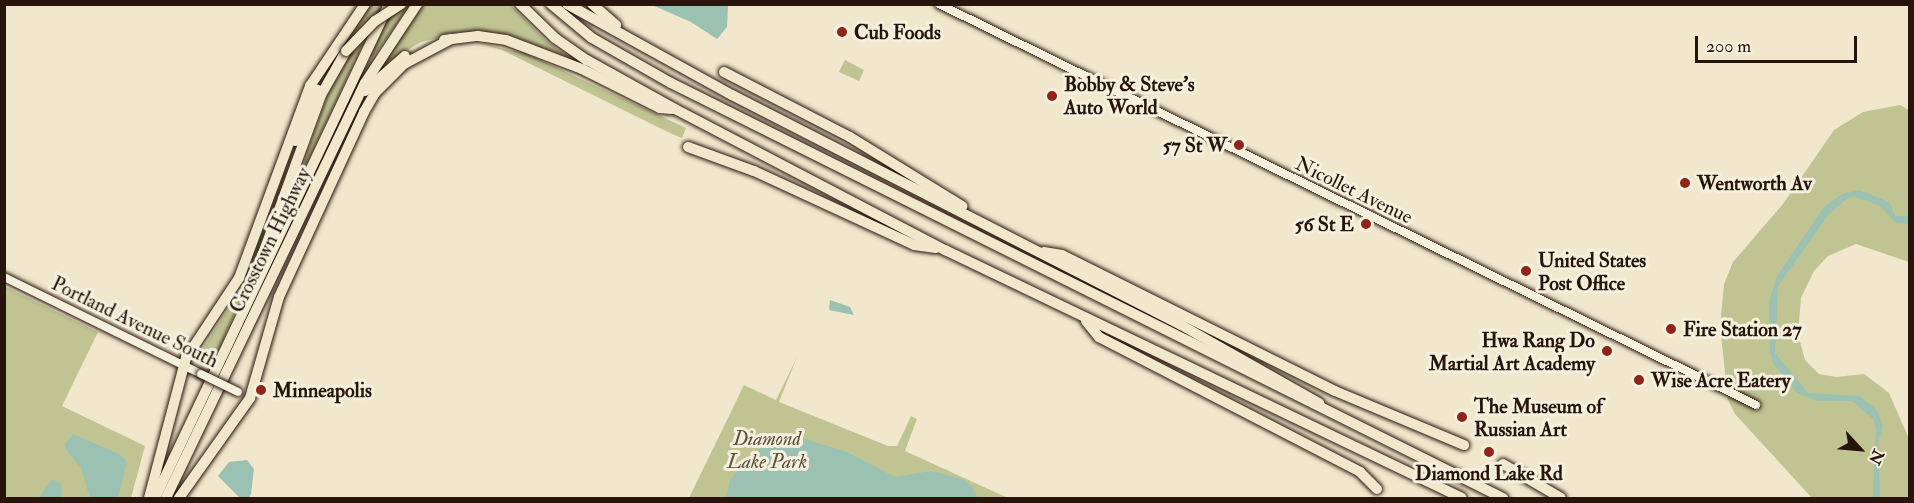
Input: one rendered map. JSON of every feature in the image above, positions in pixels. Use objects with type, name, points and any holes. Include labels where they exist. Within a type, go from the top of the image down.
[{"type":"highway","points":[[149,498],[184,367],[239,278],[310,86],[365,4]]},
{"type":"highway","name":"Crosstown Highway","points":[[155,498],[389,4]]},
{"type":"highway","points":[[264,213],[317,89],[346,51],[375,21],[401,4]]},
{"type":"highway","name":"Crosstown Highway","points":[[166,498],[358,98],[377,61],[417,4]]},
{"type":"highway","points":[[520,4],[555,38],[586,60],[675,109],[945,250],[1462,498]]},
{"type":"highway","points":[[551,4],[592,38],[694,95],[1503,498]]},
{"type":"highway","points":[[567,4],[594,11],[630,36],[732,95],[1290,384],[1363,430]]},
{"type":"highway","points":[[358,98],[408,54],[451,39],[478,36],[506,40],[582,69],[660,108],[675,109]]},
{"type":"highway","points":[[180,498],[250,398],[279,297],[364,112],[375,93],[404,64],[451,39]]},
{"type":"highway","points":[[238,324],[321,95],[346,51]]},
{"type":"highway","points":[[724,72],[850,137],[972,212],[979,222]]},
{"type":"highway","points":[[688,147],[754,171],[914,244],[945,250]]},
{"type":"highway","points":[[1038,252],[1062,255],[1335,391],[1464,445]]},
{"type":"highway","points":[[1082,316],[1100,337],[1360,472],[1377,489]]},
{"type":"highway","points":[[1503,464],[1561,498]]},
{"type":"main road","name":"Nicollet Avenue","points":[[939,4],[1756,405]]},
{"type":"main road","name":"Portland Avenue South","points":[[4,277],[250,398]]},
{"type":"green space","points":[[424,4],[511,5],[544,39],[568,57],[511,36],[460,32],[421,42],[381,66]]},
{"type":"green space","points":[[368,5],[381,5],[293,193],[330,87],[318,80],[293,141],[304,104],[327,61]]},
{"type":"green space","points":[[392,5],[410,5],[373,57],[370,56]]},
{"type":"green space","points":[[481,44],[525,53],[686,128],[682,138],[502,50]]},
{"type":"green space","points":[[845,60],[864,70],[859,81],[839,72]]},
{"type":"green space","points":[[1900,105],[1909,110],[1909,262],[1856,244],[1828,256],[1814,271],[1801,298],[1798,334],[1805,360],[1819,374],[1836,377],[1864,374],[1889,393],[1909,439],[1909,498],[1812,498],[1735,414],[1728,400],[1720,326],[1724,284],[1733,262],[1783,204],[1834,130],[1863,112]]},
{"type":"green space","points":[[286,171],[290,172],[254,267],[211,369],[195,361],[234,300]]},
{"type":"green space","points":[[4,286],[98,332],[62,406],[145,446],[131,498],[5,498]]},
{"type":"green space","name":"Diamond Lake Park","points":[[797,357],[779,402],[888,446],[897,446],[911,416],[917,419],[905,451],[1008,498],[689,498],[744,385],[776,400]]},
{"type":"shaded area","points":[[652,5],[728,5],[727,27],[717,39],[691,22]]},
{"type":"shaded area","points":[[1859,190],[1891,205],[1895,216],[1909,216],[1909,224],[1896,223],[1880,206],[1856,197],[1848,198],[1829,214],[1778,286],[1775,353],[1808,393],[1859,396],[1876,409],[1883,426],[1878,442],[1880,498],[1873,498],[1876,428],[1873,419],[1852,401],[1818,401],[1797,393],[1773,363],[1770,352],[1769,301],[1777,276],[1824,207],[1842,194]]},
{"type":"shaded area","points":[[830,300],[850,307],[854,315],[829,310]]},
{"type":"shaded area","points":[[73,434],[119,454],[127,462],[118,498],[90,498],[81,468],[66,450],[65,444]]},
{"type":"shaded area","points":[[792,435],[847,452],[895,477],[931,471],[962,479],[972,487],[978,498],[726,498],[730,480],[755,452],[780,437]]},
{"type":"shaded area","points":[[247,460],[254,469],[251,494],[249,498],[240,498],[218,476],[229,462]]},
{"type":"shaded area","points":[[52,479],[61,484],[62,498],[39,498]]},
{"type":"place","name":"Cub Foods","points":[[842,32]]},
{"type":"place","name":"Bobby & Steve's Auto World","points":[[1052,96]]},
{"type":"place","name":"57 St W","points":[[1239,145]]},
{"type":"place","name":"Wentworth Av","points":[[1685,183]]},
{"type":"place","name":"56 St E","points":[[1366,224]]},
{"type":"place","name":"United States Post Office","points":[[1526,271]]},
{"type":"place","name":"Fire Station 27","points":[[1671,329]]},
{"type":"place","name":"Hwa Rang Do Martial Art Academy","points":[[1607,351]]},
{"type":"place","name":"Wise Acre Eatery","points":[[1639,380]]},
{"type":"place","name":"Minneapolis","points":[[261,390]]},
{"type":"place","name":"The Museum of Russian Art","points":[[1462,417]]},
{"type":"place","name":"Diamond Lake Rd","points":[[1489,452]]}]
